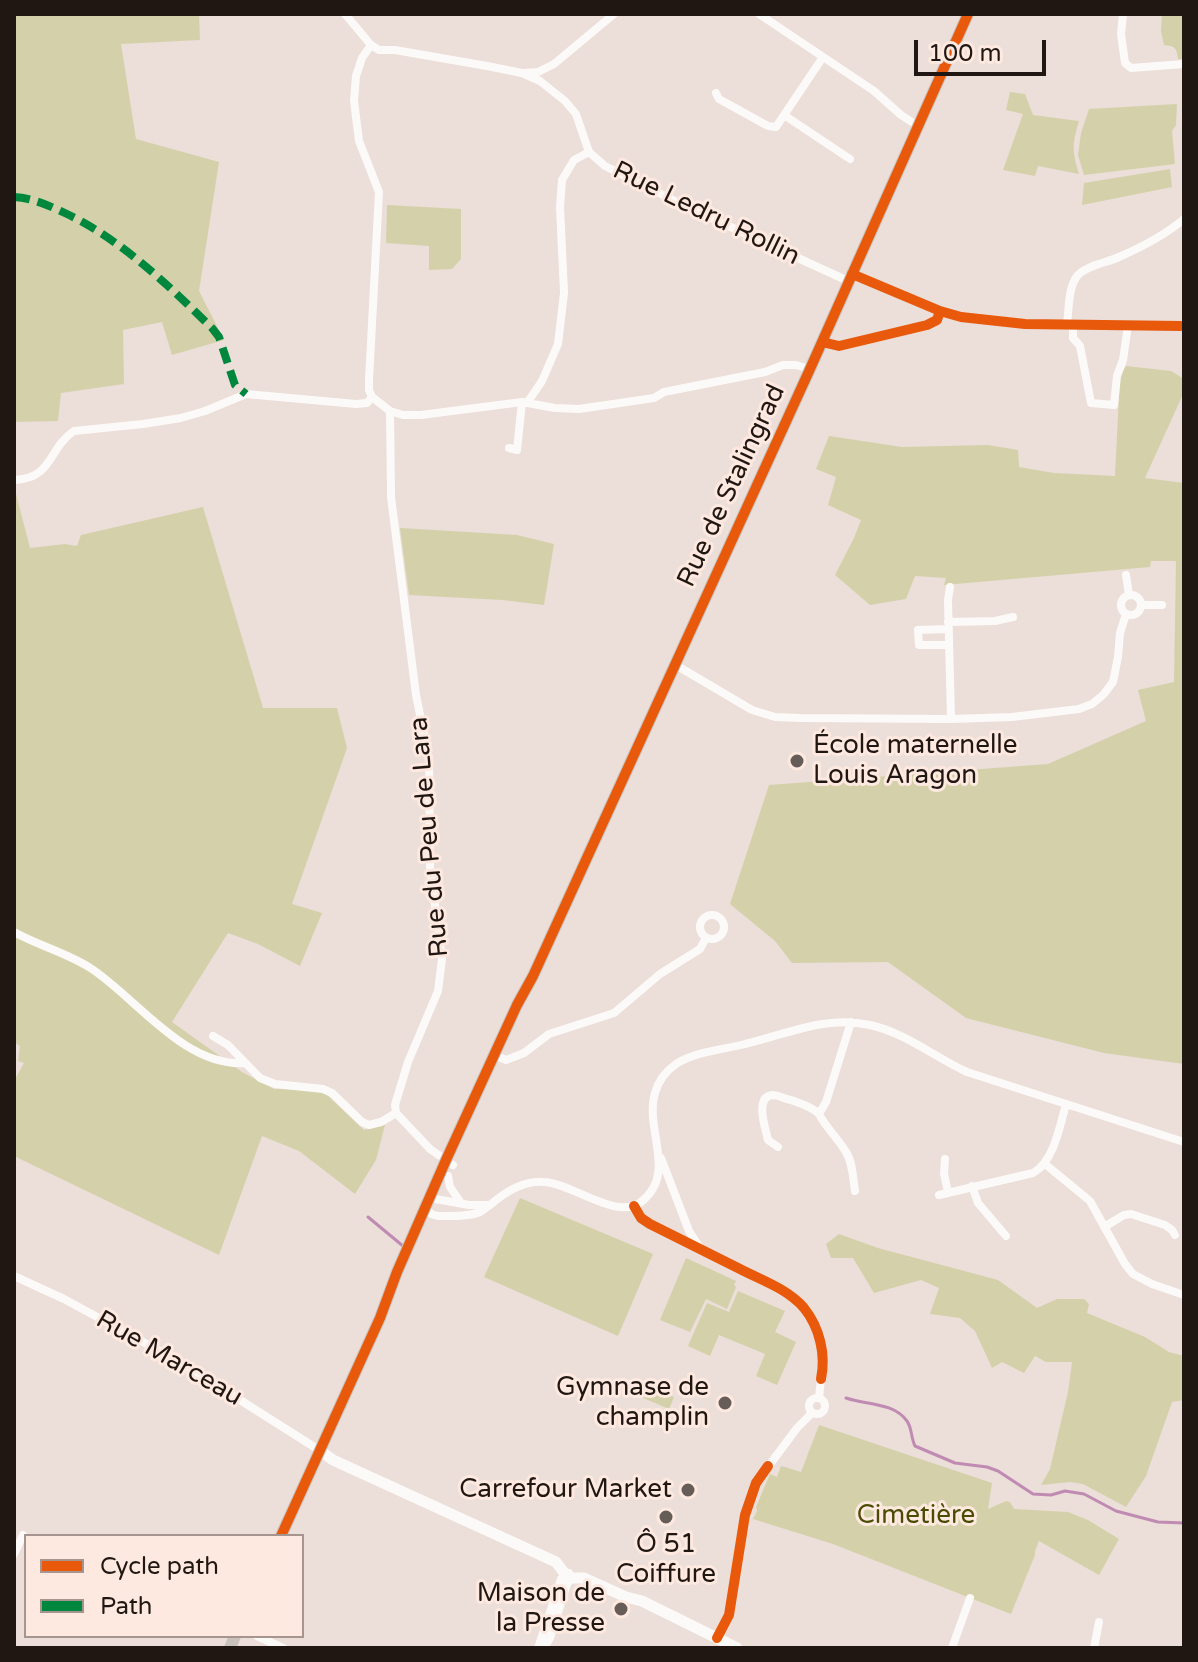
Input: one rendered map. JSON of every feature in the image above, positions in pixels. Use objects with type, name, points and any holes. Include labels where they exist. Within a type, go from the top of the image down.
[{"type":"main road","name":"Rue de Stalingrad","points":[[282,1534],[380,1318],[390,1304],[497,1057],[522,1009],[533,976],[968,14]]},
{"type":"street","points":[[345,14],[371,45],[362,58],[356,76],[354,101],[359,141],[379,192],[369,390],[372,397],[390,411],[421,415],[525,402],[579,409],[654,398],[664,392],[765,372],[783,365],[810,369]]},
{"type":"street","points":[[522,73],[538,72],[554,64],[614,14]]},
{"type":"street","points":[[759,14],[874,91],[918,126]]},
{"type":"street","points":[[1123,14],[1121,34],[1127,67],[1184,64]]},
{"type":"street","name":"Rue Ledru Rollin","points":[[371,45],[379,50],[395,50],[522,73],[540,81],[576,114],[589,152],[605,166],[850,278],[940,311],[961,317],[1025,324],[1184,326]]},
{"type":"street","points":[[716,93],[719,99],[768,126],[776,127],[823,57]]},
{"type":"street","points":[[784,115],[850,159]]},
{"type":"street","points":[[509,448],[517,450],[525,402],[542,381],[558,344],[564,293],[560,207],[562,180],[574,160],[589,152]]},
{"type":"street","points":[[1128,325],[1114,405],[1091,403],[1080,346],[1073,338],[1070,324],[1070,295],[1076,278],[1093,266],[1117,258],[1168,232],[1184,219]]},
{"type":"street","points":[[822,342],[839,346],[927,325],[937,320],[940,311]]},
{"type":"street","points":[[14,480],[33,478],[43,470],[74,431],[181,418],[246,394],[356,404],[367,403],[372,397]]},
{"type":"street","name":"Rue du Peu de Lara","points":[[390,411],[391,497],[416,695],[429,759],[430,867],[442,959],[438,991],[408,1062],[395,1105],[396,1113]]},
{"type":"street","points":[[1126,575],[1129,595]]},
{"type":"street","points":[[950,587],[951,719]]},
{"type":"street","points":[[1129,595],[1138,598],[1141,605],[1136,614],[1126,614],[1121,604],[1123,598],[1129,595]]},
{"type":"street","points":[[1141,605],[1162,605]]},
{"type":"street","points":[[674,664],[752,710],[775,717],[1012,717],[1079,709],[1103,695],[1113,682],[1126,614]]},
{"type":"street","points":[[949,645],[919,645],[918,630],[1013,617]]},
{"type":"street","points":[[14,932],[92,969],[195,1051],[215,1060],[245,1063]]},
{"type":"street","points":[[497,1057],[506,1060],[524,1053],[549,1034],[614,1013],[660,974],[700,949],[706,938]]},
{"type":"street","points":[[819,1114],[826,1102],[851,1022]]},
{"type":"street","points":[[701,1249],[689,1231],[659,1153],[652,1119],[655,1094],[665,1074],[676,1064],[701,1054],[748,1044],[804,1026],[851,1022],[890,1031],[967,1072],[1184,1142]]},
{"type":"street","points":[[213,1036],[228,1045],[260,1078],[275,1084],[311,1086],[332,1093],[353,1115],[369,1125],[396,1113],[449,1167],[450,1187],[462,1203]]},
{"type":"street","points":[[778,1147],[768,1140],[762,1110],[763,1102],[774,1095],[814,1108],[846,1150],[855,1191]]},
{"type":"street","points":[[945,1159],[943,1194],[1033,1173],[1045,1164],[1050,1155],[1066,1104]]},
{"type":"street","points":[[431,1205],[446,1216],[482,1212],[522,1185],[541,1181],[561,1184],[617,1207],[634,1206],[652,1188],[658,1174],[659,1153]]},
{"type":"street","points":[[1045,1164],[1090,1201],[1133,1274],[1184,1295]]},
{"type":"street","points":[[972,1186],[978,1203],[1006,1236]]},
{"type":"street","points":[[431,1205],[489,1205]]},
{"type":"street","points":[[634,1206],[641,1218],[650,1224],[793,1298],[814,1325],[820,1342],[823,1360],[819,1398],[808,1404],[812,1413],[756,1483],[745,1515],[729,1615],[717,1638]]},
{"type":"street","points":[[1104,1227],[1131,1214],[1165,1225],[1175,1235]]},
{"type":"street","name":"Rue Marceau","points":[[14,1276],[64,1299],[180,1362],[319,1450]]},
{"type":"street","points":[[319,1450],[333,1460],[556,1562],[574,1577],[642,1601],[737,1648]]},
{"type":"street","points":[[14,1554],[21,1534]]},
{"type":"street","points":[[541,1648],[561,1579],[574,1577]]},
{"type":"street","points":[[952,1648],[970,1598]]},
{"type":"street","points":[[1094,1648],[1099,1622]]},
{"type":"street","points":[[261,1638],[283,1648]]},
{"type":"green space","points":[[14,14],[199,14],[200,40],[121,44],[136,139],[219,162],[199,291],[224,340],[172,355],[162,322],[123,330],[124,384],[61,393],[58,421],[14,422]]},
{"type":"green space","points":[[1162,14],[1184,14],[1184,59],[1178,59],[1173,47],[1164,45]]},
{"type":"green space","points":[[1010,92],[1025,94],[1033,115],[1079,121],[1074,148],[1079,174],[1038,166],[1035,176],[1003,170],[1023,114],[1006,110]]},
{"type":"green space","points":[[1177,104],[1176,125],[1172,131],[1175,164],[1084,175],[1078,155],[1089,109]]},
{"type":"green space","points":[[1170,169],[1172,187],[1082,205],[1084,183]]},
{"type":"green space","points":[[387,205],[461,209],[461,259],[452,269],[429,270],[429,246],[386,243]]},
{"type":"green space","points":[[1126,366],[1171,371],[1184,379],[1184,392],[1145,478],[1184,483],[1184,1064],[1104,1053],[966,1018],[888,962],[792,963],[775,941],[730,904],[769,785],[1048,764],[1146,721],[1138,690],[1174,682],[1176,561],[1151,561],[1150,567],[944,585],[946,578],[915,576],[906,599],[870,605],[835,575],[861,520],[828,505],[836,477],[816,469],[829,436],[902,447],[988,445],[1018,450],[1019,467],[1054,473],[1115,476],[1120,375]]},
{"type":"green space","points":[[14,486],[30,548],[65,544],[77,546],[81,535],[203,507],[263,708],[337,708],[347,748],[292,904],[322,913],[300,966],[258,944],[228,933],[172,1022],[242,1072],[274,1089],[315,1090],[326,1094],[364,1130],[385,1125],[376,1160],[355,1194],[299,1151],[262,1136],[219,1255],[14,1156],[14,1081],[24,1063],[18,1061],[20,1046],[14,1042]]},
{"type":"green space","points":[[400,528],[517,535],[554,544],[544,605],[409,595]]},
{"type":"green space","points":[[520,1198],[653,1254],[618,1336],[484,1277]]},
{"type":"green space","points":[[839,1234],[878,1248],[998,1280],[1037,1308],[1057,1299],[1084,1299],[1089,1304],[1087,1313],[1145,1337],[1169,1352],[1184,1356],[1184,1400],[1172,1402],[1146,1476],[1126,1507],[1083,1484],[1041,1485],[1050,1469],[1072,1362],[1046,1362],[1035,1356],[1024,1373],[1002,1362],[992,1368],[975,1331],[960,1318],[930,1314],[939,1288],[921,1280],[874,1293],[853,1258],[831,1258],[826,1244]]},
{"type":"green space","points":[[686,1258],[736,1281],[727,1309],[706,1299],[690,1332],[660,1320]]},
{"type":"green space","points":[[738,1291],[785,1311],[775,1332],[796,1342],[777,1385],[756,1376],[765,1354],[719,1335],[710,1356],[688,1346],[707,1303],[729,1312]]},
{"type":"green space","points":[[646,1385],[674,1397],[669,1409],[641,1397]]},
{"type":"green space","name":"Cimetière","points":[[819,1425],[992,1483],[988,1509],[1006,1501],[1014,1509],[1068,1512],[1119,1539],[1099,1575],[1039,1541],[1011,1614],[833,1544],[753,1519],[770,1474],[777,1477],[781,1466],[801,1472]]},
{"type":"waterway","points":[[368,1217],[403,1246]]},
{"type":"waterway","points":[[846,1398],[894,1410],[909,1424],[915,1446],[955,1463],[998,1471],[1033,1494],[1051,1495],[1065,1491],[1084,1494],[1116,1511],[1158,1522],[1184,1523]]},
{"type":"marked path","points":[[14,197],[48,205],[67,214],[107,237],[144,265],[212,328],[219,337],[235,385],[246,394]]},
{"type":"cycle path","points":[[282,1534],[380,1318],[446,1160],[810,369],[968,14]]},
{"type":"cycle path","points":[[852,274],[961,317],[1025,324],[1181,326]]},
{"type":"cycle path","points":[[822,342],[839,346],[927,325],[937,320],[940,311]]},
{"type":"cycle path","points":[[634,1206],[641,1218],[650,1224],[798,1301],[818,1333],[823,1361],[821,1379]]},
{"type":"cycle path","points":[[717,1638],[729,1615],[745,1515],[756,1483],[768,1466]]},
{"type":"place","name":"École maternelle Louis Aragon","points":[[797,761]]},
{"type":"place","name":"Gymnase de champlin","points":[[725,1403]]},
{"type":"place","name":"Carrefour Market","points":[[688,1490]]},
{"type":"place","name":"Ô 51 Coiffure","points":[[666,1517]]},
{"type":"place","name":"Maison de la Presse","points":[[621,1609]]}]
